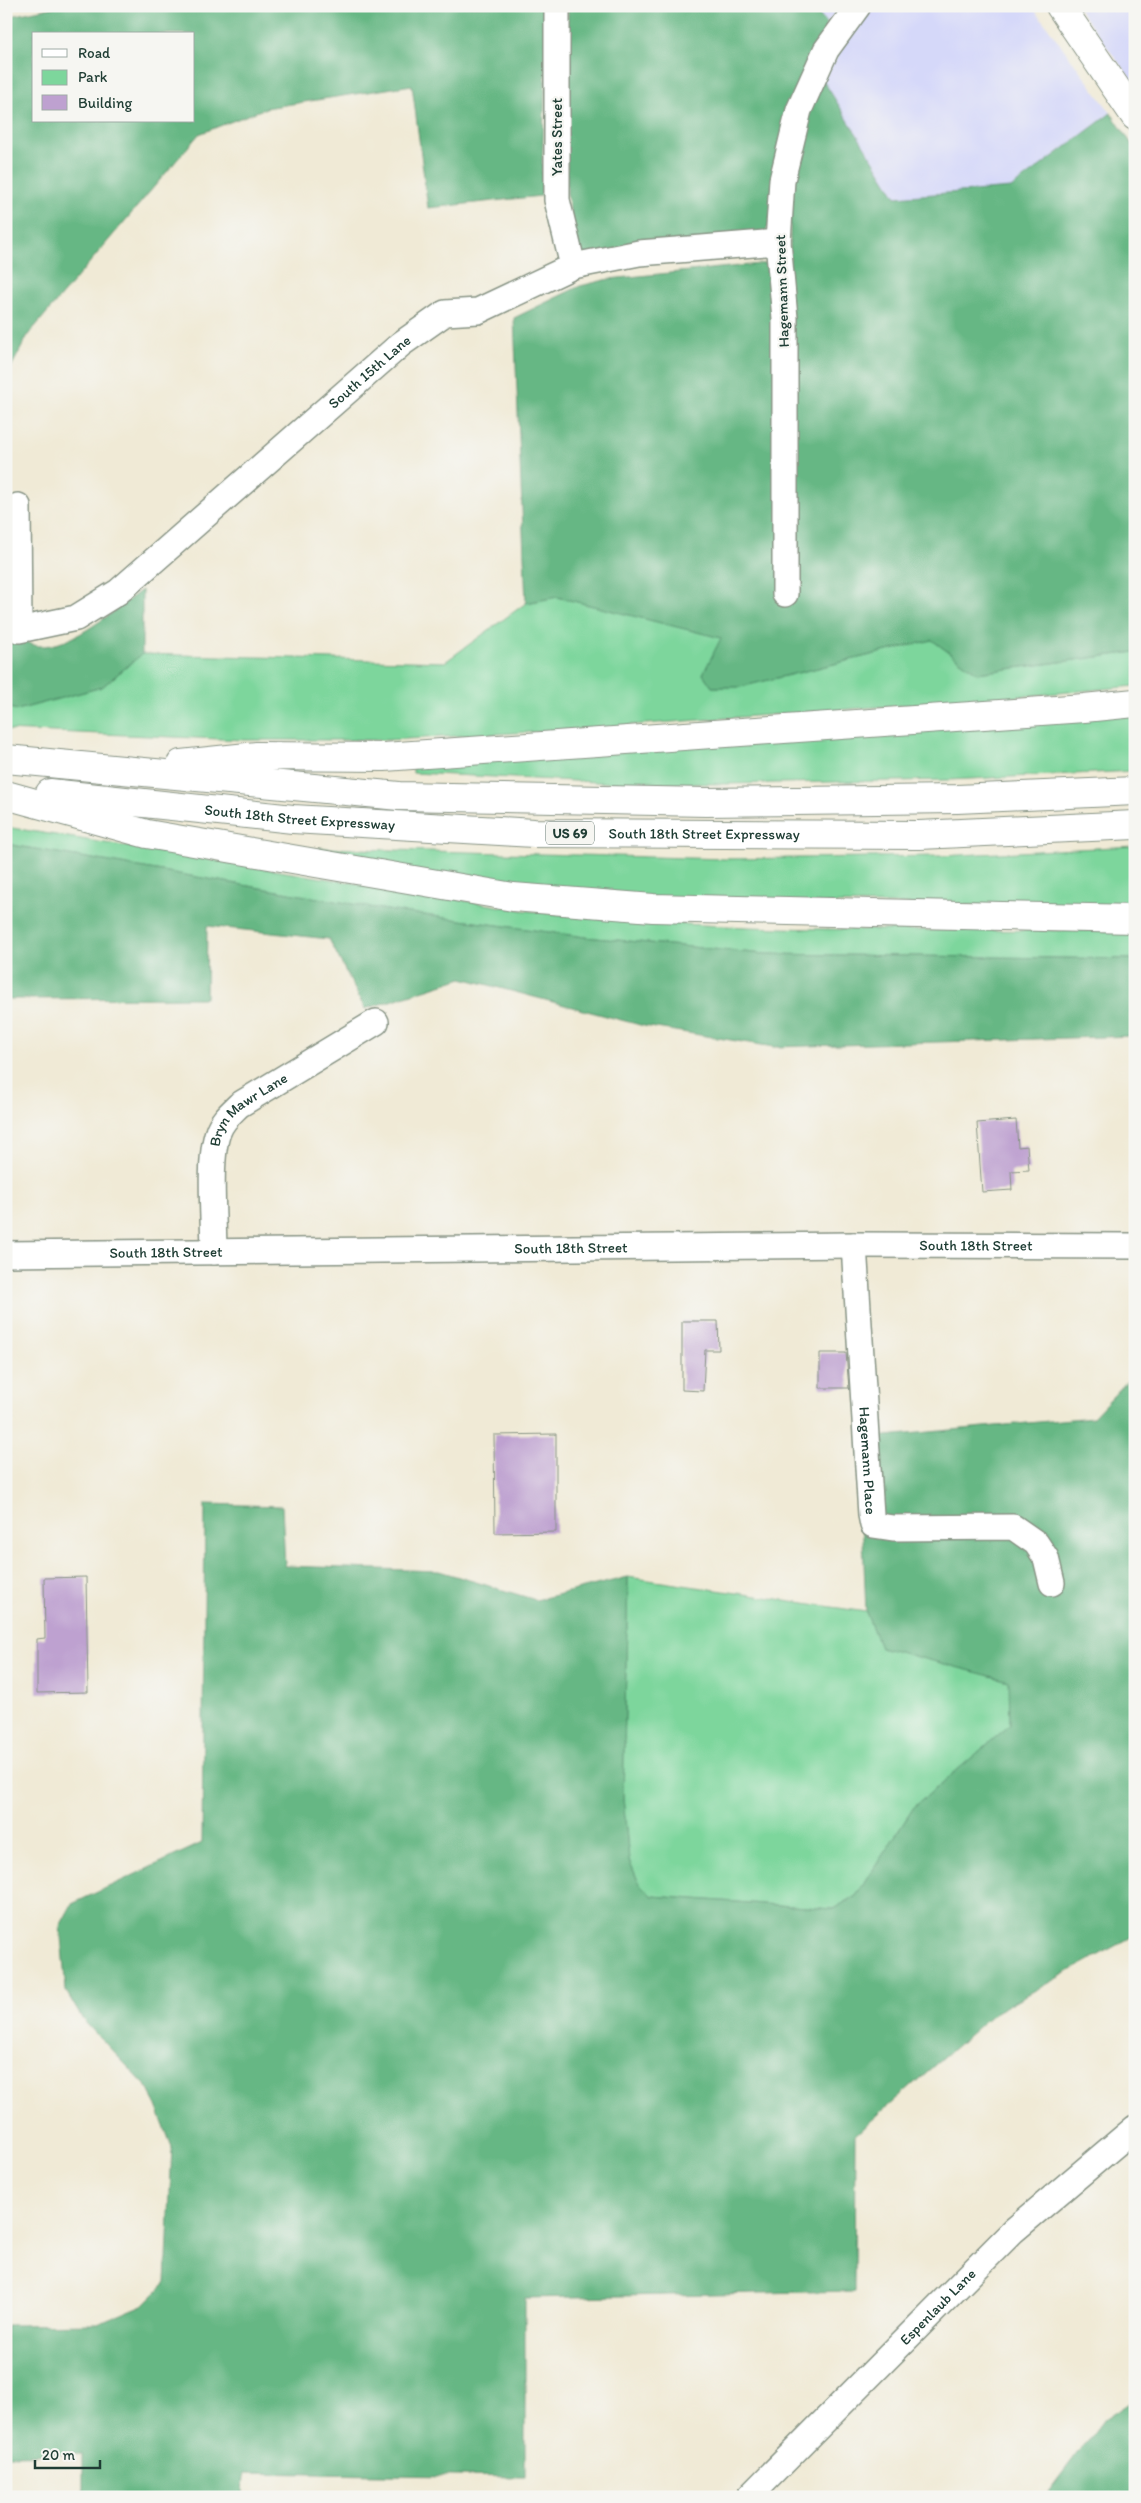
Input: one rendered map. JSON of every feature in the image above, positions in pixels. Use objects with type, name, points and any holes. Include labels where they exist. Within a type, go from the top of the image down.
[{"type":"main road","points":[[1060,6],[1135,116]]},
{"type":"main road","points":[[126,771],[257,756],[384,757],[1135,703]]},
{"type":"main road","name":"South 18th Street Expressway","points":[[6,759],[399,796],[706,802],[957,799],[1135,791]]},
{"type":"main road","name":"South 18th Street Expressway","points":[[6,789],[294,819],[534,833],[919,836],[1135,825]]},
{"type":"main road","points":[[6,795],[147,834],[513,897],[663,909],[1135,919]]},
{"type":"street","name":"Yates Street","points":[[557,6],[557,200],[573,266]]},
{"type":"street","name":"Hagemann Street","points":[[785,594],[785,318],[778,242],[782,180],[799,110],[826,50],[858,6]]},
{"type":"street","name":"South 15th Lane","points":[[18,506],[19,630],[76,618],[118,592],[401,344],[445,313],[478,311],[573,266],[639,253],[778,242]]},
{"type":"street","name":"Bryn Mawr Lane","points":[[214,1252],[214,1154],[218,1131],[227,1116],[240,1105],[376,1022]]},
{"type":"street","name":"South 18th Street","points":[[6,1254],[854,1245],[1135,1246]]},
{"type":"street","name":"Hagemann Place","points":[[854,1245],[871,1515],[874,1525],[893,1528],[1013,1527],[1036,1543],[1046,1558],[1052,1583]]},
{"type":"street","name":"Espenlaub Lane","points":[[749,2497],[1013,2231],[1135,2128]]},
{"type":"shaded area","points":[[811,6],[841,6],[827,24]]},
{"type":"shaded area","points":[[871,6],[1032,6],[1111,113],[1011,188],[896,197],[823,80],[859,20]]},
{"type":"shaded area","points":[[1077,6],[1135,6],[1135,85]]},
{"type":"green space","points":[[60,6],[544,6],[547,29],[541,196],[428,208],[412,85],[266,108],[199,134],[28,335],[6,377],[6,17]]},
{"type":"green space","points":[[568,6],[811,6],[827,24],[801,78],[768,227],[763,237],[579,258],[567,194]]},
{"type":"green space","points":[[823,80],[896,197],[1011,188],[1111,113],[1135,149],[1135,652],[977,673],[932,640],[740,687],[712,687],[703,674],[721,638],[557,597],[526,603],[514,318],[580,286],[609,279],[790,261],[790,187],[809,111]]},
{"type":"green space","points":[[142,590],[142,654],[102,687],[17,710],[6,707],[6,607],[14,635],[26,642],[39,646],[52,645],[66,641],[93,626]]},
{"type":"green space","points":[[557,597],[722,638],[703,674],[712,687],[740,687],[932,640],[977,673],[1135,652],[1135,686],[1014,697],[550,731],[388,740],[244,740],[6,730],[6,707],[17,710],[102,687],[142,654],[445,662],[526,603]]},
{"type":"green space","points":[[1135,712],[1135,771],[948,780],[725,784],[615,783],[413,773],[413,763]]},
{"type":"green space","points":[[6,827],[522,910],[598,918],[675,924],[828,929],[1135,931],[1135,959],[765,954],[585,937],[387,910],[6,844]]},
{"type":"green space","points":[[6,844],[387,910],[585,937],[765,954],[1135,959],[1135,1036],[774,1047],[644,1026],[462,978],[365,1009],[329,939],[207,926],[206,998],[6,999]]},
{"type":"green space","points":[[1135,846],[1135,907],[727,902],[542,891],[320,856],[319,848],[726,859],[940,856]]},
{"type":"green space","points":[[1135,1373],[1135,1935],[994,2013],[855,2135],[854,2291],[525,2298],[525,2477],[244,2473],[243,2497],[83,2497],[83,2454],[6,2455],[6,2325],[98,2324],[143,2305],[166,2282],[172,2147],[150,2090],[83,2020],[66,1991],[60,1926],[72,1904],[202,1843],[205,1504],[282,1506],[285,1566],[439,1571],[536,1600],[628,1577],[623,1798],[629,1860],[639,1883],[652,1896],[833,1909],[856,1896],[914,1807],[1010,1725],[1009,1681],[880,1647],[866,1612],[859,1441],[875,1437],[1093,1417]]},
{"type":"green space","points":[[628,1577],[866,1612],[880,1647],[1010,1681],[1010,1725],[914,1807],[856,1896],[833,1909],[652,1896],[639,1883],[629,1860],[623,1798]]},
{"type":"green space","points":[[1135,2398],[1135,2497],[1045,2497],[1104,2419]]},
{"type":"building","points":[[1016,1120],[1018,1147],[1027,1146],[1029,1170],[1011,1171],[1012,1190],[982,1192],[977,1123]]},
{"type":"building","points":[[682,1321],[718,1321],[719,1350],[705,1350],[703,1391],[682,1390]]},
{"type":"building","points":[[820,1353],[846,1353],[849,1388],[820,1388]]},
{"type":"building","points":[[556,1434],[556,1532],[495,1533],[494,1435]]},
{"type":"building","points":[[86,1577],[88,1692],[37,1693],[37,1639],[45,1638],[44,1578]]}]
